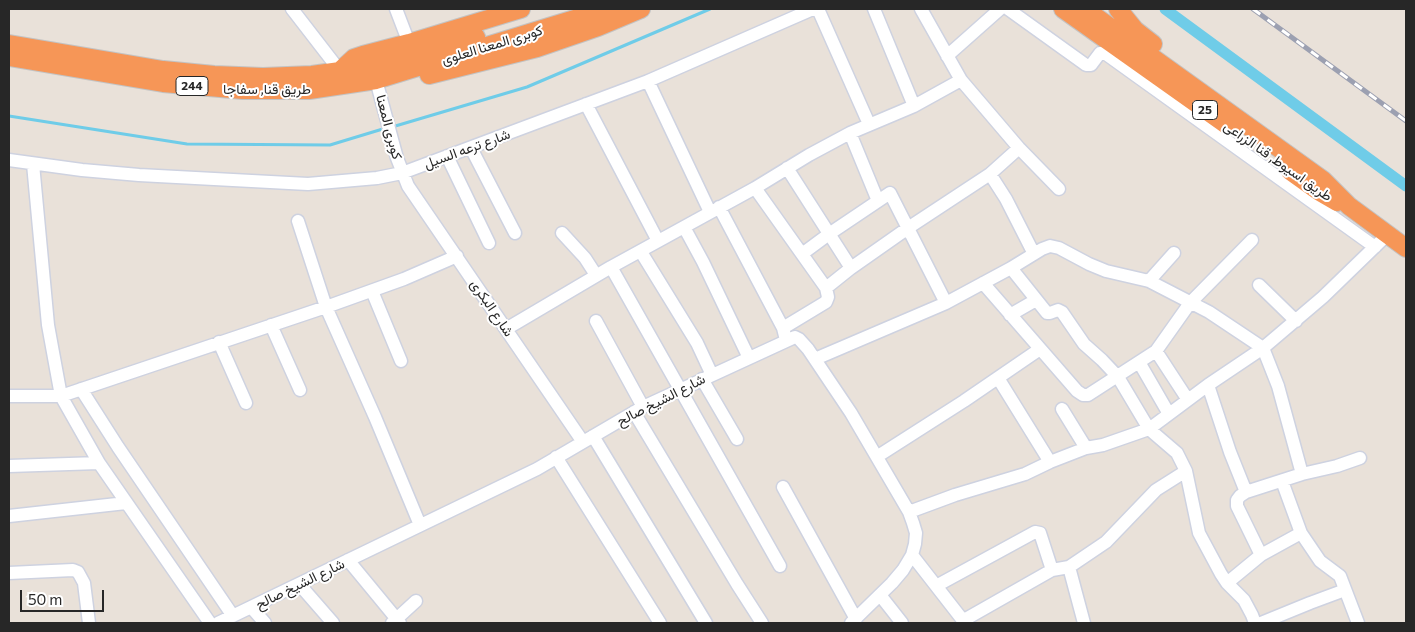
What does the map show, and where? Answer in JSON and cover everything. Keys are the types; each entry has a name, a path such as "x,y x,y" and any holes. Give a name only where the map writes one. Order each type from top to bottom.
{"highway":[{"name":"كوبرى المعنا العلوى","path":"340,71 396,61 569,9"},
{"name":"كوبرى المعنا العلوى","path":"376,80 530,20 607,9"},
{"path":"376,80 420,77 441,73 537,48 598,28 641,9"},
{"name":"طريق اسيوط, قنا الزراعى","path":"1062,9 1318,191 1349,206"},
{"name":"طريق اسيوط, قنا الزراعى","path":"1085,9 1323,180 1349,206 1406,248"},
{"path":"1118,9 1135,30 1149,41 1327,170 1337,180 1349,206"},
{"path":"340,71 354,58 410,43 483,14 530,20"},
{"name":"طريق قنا, سفاجا","path":"9,44 136,66 214,75 288,76 340,71"},
{"name":"طريق قنا, سفاجا","path":"9,57 136,80 216,89 309,90 376,80"}],"street":[{"path":"292,9 340,71"},
{"path":"396,9 410,43"},
{"name":"شارع ترعه السيل","path":"9,160 139,176 308,184 377,178 402,173 648,81 813,9"},
{"path":"818,9 869,124"},
{"path":"874,9 914,106"},
{"path":"921,9 961,80 1019,148 1058,189"},
{"path":"947,56 1000,9"},
{"path":"1008,9 1086,65 1091,65 1100,53 1106,54 1375,247"},
{"name":"كوبرى المعنا","path":"376,80 402,173"},
{"path":"506,329 596,275 641,252 850,133 891,117 961,80"},
{"path":"648,81 715,210 785,334 798,338 815,358 852,412 913,522 916,533 915,544 912,555 903,570 853,621 783,487"},
{"path":"586,104 658,241"},
{"path":"850,133 878,201"},
{"path":"470,148 515,233"},
{"path":"755,188 826,288 908,228 990,174 1019,148"},
{"path":"447,156 489,243"},
{"path":"33,164 48,325 61,396 98,463 210,623"},
{"path":"787,168 851,268"},
{"name":"شارع البكرى","path":"402,173 408,186 506,329 588,439 706,623"},
{"path":"990,174 1034,254"},
{"path":"802,254 890,193 946,303"},
{"path":"298,221 326,307 420,525"},
{"path":"684,226 748,358"},
{"path":"562,233 585,258 596,275"},
{"path":"909,512 955,494 1024,474 1086,448 1103,445 1149,429 1208,385 1263,348 1296,320 1388,234"},
{"path":"983,283 1077,391 1083,396 1088,396 1156,351 1190,302 1252,240"},
{"path":"815,358 946,303 1050,246 1059,248 1106,271 1149,281 1209,312 1263,348 1278,386 1302,474"},
{"path":"641,252 697,342 707,377 736,439"},
{"path":"1149,281 1174,253"},
{"path":"9,396 61,396 326,307 457,256"},
{"path":"611,267 780,566"},
{"path":"1012,268 1047,313 1050,314 1058,310 1062,312 1084,344 1118,377 1149,429 1177,452 1186,471 1199,533 1227,583 1244,600 1254,623"},
{"path":"1259,285 1296,320"},
{"name":"شارع الشيخ صالح","path":"218,623 537,469 638,409 748,358 785,334 826,302 828,297 826,288"},
{"path":"372,290 401,361"},
{"path":"1010,315 1036,300"},
{"path":"596,321 638,409 762,623"},
{"path":"271,325 300,390"},
{"path":"219,342 246,403"},
{"path":"878,456 1040,349"},
{"path":"1156,351 1188,400"},
{"path":"1139,362 1169,414"},
{"path":"998,378 1050,462"},
{"path":"1208,385 1230,452 1246,492"},
{"path":"81,388 118,447 233,616"},
{"path":"1062,409 1086,448"},
{"path":"556,457 660,623"},
{"path":"1261,554 1237,506 1237,500 1240,496 1246,492 1302,474 1337,466 1360,458"},
{"path":"9,466 98,463"},
{"path":"912,555 965,622 1052,570 1069,567 1106,542 1156,490 1186,471"},
{"path":"1282,481 1302,533 1320,561 1340,576 1358,623"},
{"path":"9,516 126,502"},
{"path":"936,586 1035,532 1040,533 1052,570"},
{"path":"1227,583 1261,554 1302,533"},
{"path":"348,560 396,622 416,601"},
{"path":"1069,567 1084,623"},
{"path":"9,573 73,570 78,572 84,583 89,623"},
{"path":"300,584 332,623"},
{"path":"1261,623 1310,602 1345,590"},
{"path":"880,595 902,623"},
{"path":"251,607 265,623"}],"waterway":[{"path":"392,127 527,87 710,9"},
{"path":"1165,9 1406,186"},
{"path":"9,116 187,144 330,145 386,128"}],"railway":[{"path":"1253,9 1406,121"}]}
